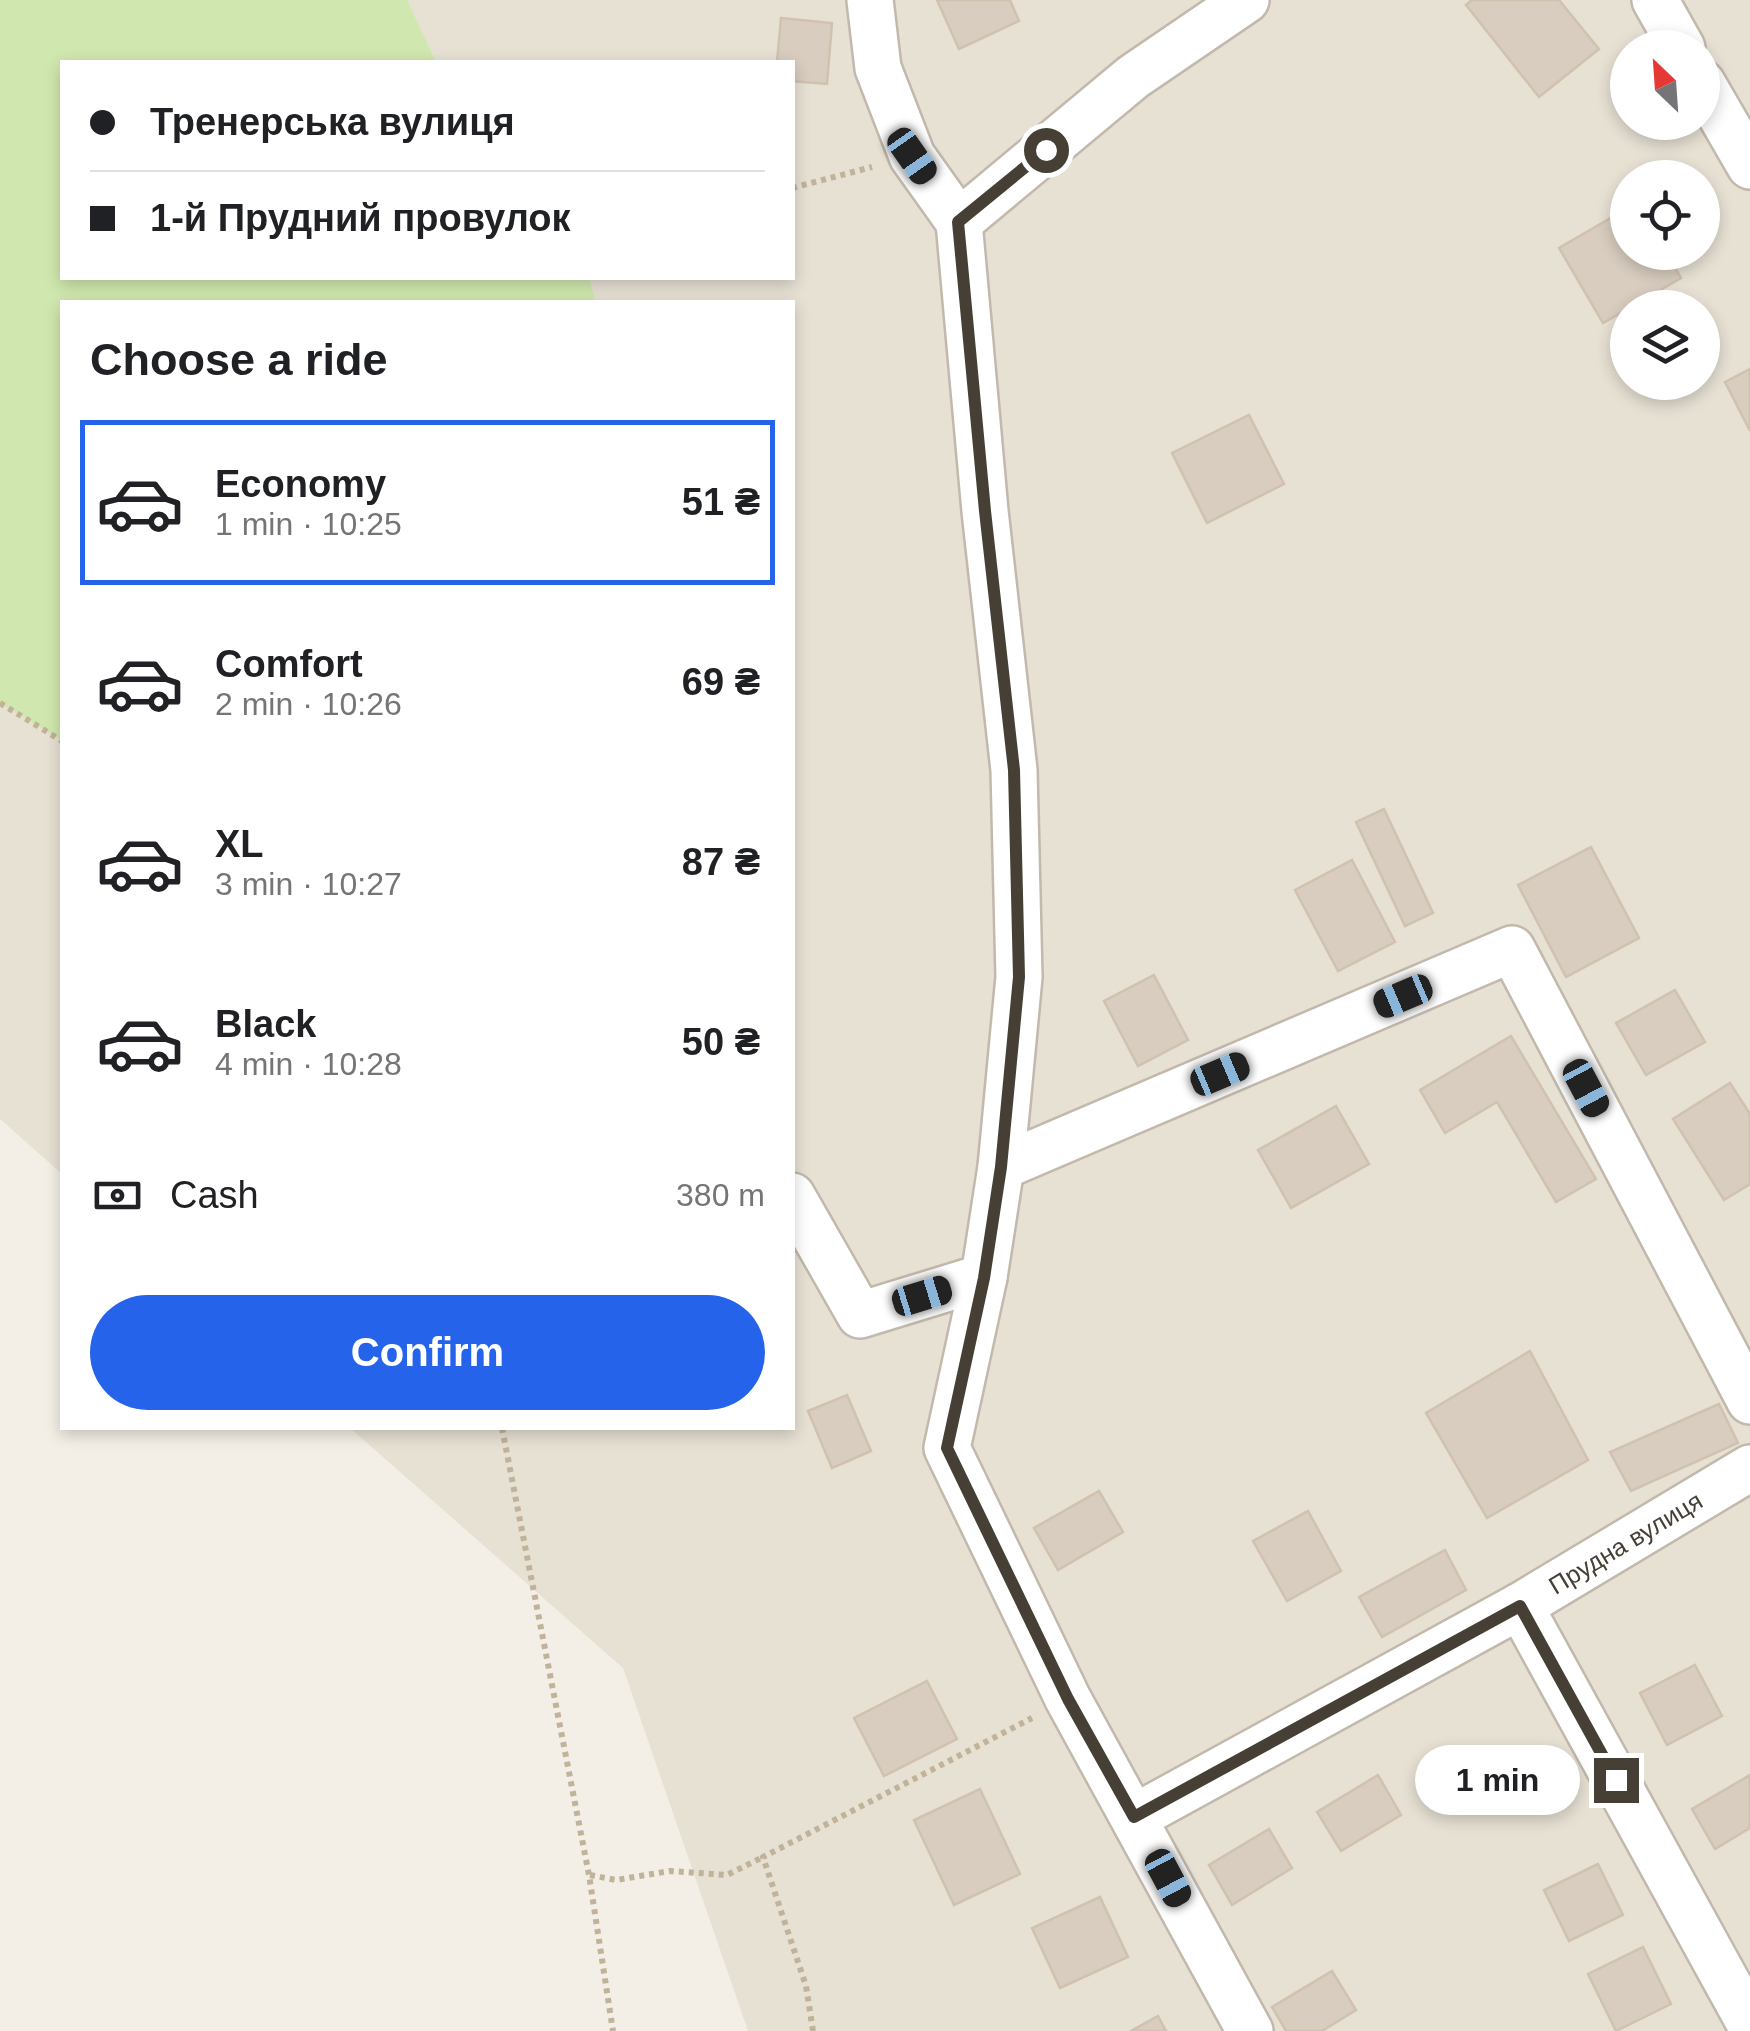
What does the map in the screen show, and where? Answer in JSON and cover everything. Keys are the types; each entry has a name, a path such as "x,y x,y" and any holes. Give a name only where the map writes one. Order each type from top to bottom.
{"street":[{"path":"870,0 878,68 912,156 958,222 1014,770 1019,977 1001,1167 984,1278 947,1448 1068,1699 1250,2031"},
{"path":"958,222 1132,77 1246,0"},
{"path":"1655,0 1672,30"},
{"path":"1720,115 1750,166"},
{"path":"1001,1167 1512,949 1750,1401"},
{"path":"795,1201 860,1316 984,1278"},
{"name":"Прудна вулиця","path":"1134,1817 1520,1606 1750,1468"},
{"path":"1520,1606 1750,2024"}],"path":[{"path":"795,187 912,156"},
{"path":"0,703 60,740"},
{"path":"502,1430 589,1875 613,2031"},
{"path":"589,1875 616,1880 670,1872 727,1875 1068,1699"},
{"path":"764,1857 806,1986 813,2031"}],"shaded area":[{"path":"0,0 1750,0 1750,2031 748,2031 623,1668 352,1430 795,1430 795,300 60,300 60,1172 0,1119"}],"green space":[{"path":"0,0 407,0 435,60 60,60 60,280 590,280 595,300 60,300 60,740 0,703"}],"building":[{"path":"937,0 1010,0 1019,21 959,49"},
{"path":"1472,0 1559,0 1599,49 1539,97 1466,5"},
{"path":"781,18 832,23 827,84 795,81 795,60 777,60"},
{"path":"1610,218 1610,270 1676,270 1681,278 1660,290 1610,290 1610,319 1603,323 1559,248"},
{"path":"1750,369 1750,431 1725,382"},
{"path":"1249,415 1284,484 1207,523 1172,453"},
{"path":"1384,809 1433,913 1405,926 1356,822"},
{"path":"1591,847 1639,938 1566,977 1518,885"},
{"path":"1352,860 1395,942 1338,971 1295,890"},
{"path":"1154,975 1188,1040 1138,1066 1104,1001"},
{"path":"1675,990 1705,1042 1646,1075 1616,1023"},
{"path":"1511,1036 1596,1179 1556,1202 1497,1102 1445,1133 1420,1090"},
{"path":"1730,1083 1750,1114 1750,1184 1724,1200 1673,1119"},
{"path":"1336,1106 1369,1164 1291,1208 1258,1150"},
{"path":"1530,1351 1588,1460 1487,1518 1426,1413"},
{"path":"847,1395 871,1451 832,1468 808,1411"},
{"path":"1719,1404 1738,1443 1631,1491 1610,1452"},
{"path":"1099,1491 1123,1532 1058,1570 1034,1528"},
{"path":"1308,1511 1341,1571 1287,1601 1253,1541"},
{"path":"1445,1550 1466,1590 1382,1637 1359,1597"},
{"path":"1695,1665 1722,1716 1667,1745 1640,1693"},
{"path":"927,1681 957,1739 884,1776 854,1718"},
{"path":"1378,1775 1401,1815 1341,1851 1317,1812"},
{"path":"1750,1775 1750,1828 1715,1849 1692,1809"},
{"path":"980,1789 1020,1874 954,1905 914,1820"},
{"path":"1269,1829 1292,1868 1232,1905 1209,1865"},
{"path":"1598,1864 1623,1915 1569,1941 1544,1890"},
{"path":"1100,1897 1128,1957 1060,1988 1032,1928"},
{"path":"1643,1947 1671,2004 1616,2031 1588,1974"},
{"path":"1332,1971 1356,2010 1322,2031 1286,2031 1272,2007"},
{"path":"1158,2016 1166,2031 1131,2031"}],"route":[{"path":"1046,150 958,222 1014,770 1019,977 1001,1167 984,1278 947,1448 1068,1699 1134,1817 1520,1606 1616,1780"}]}
